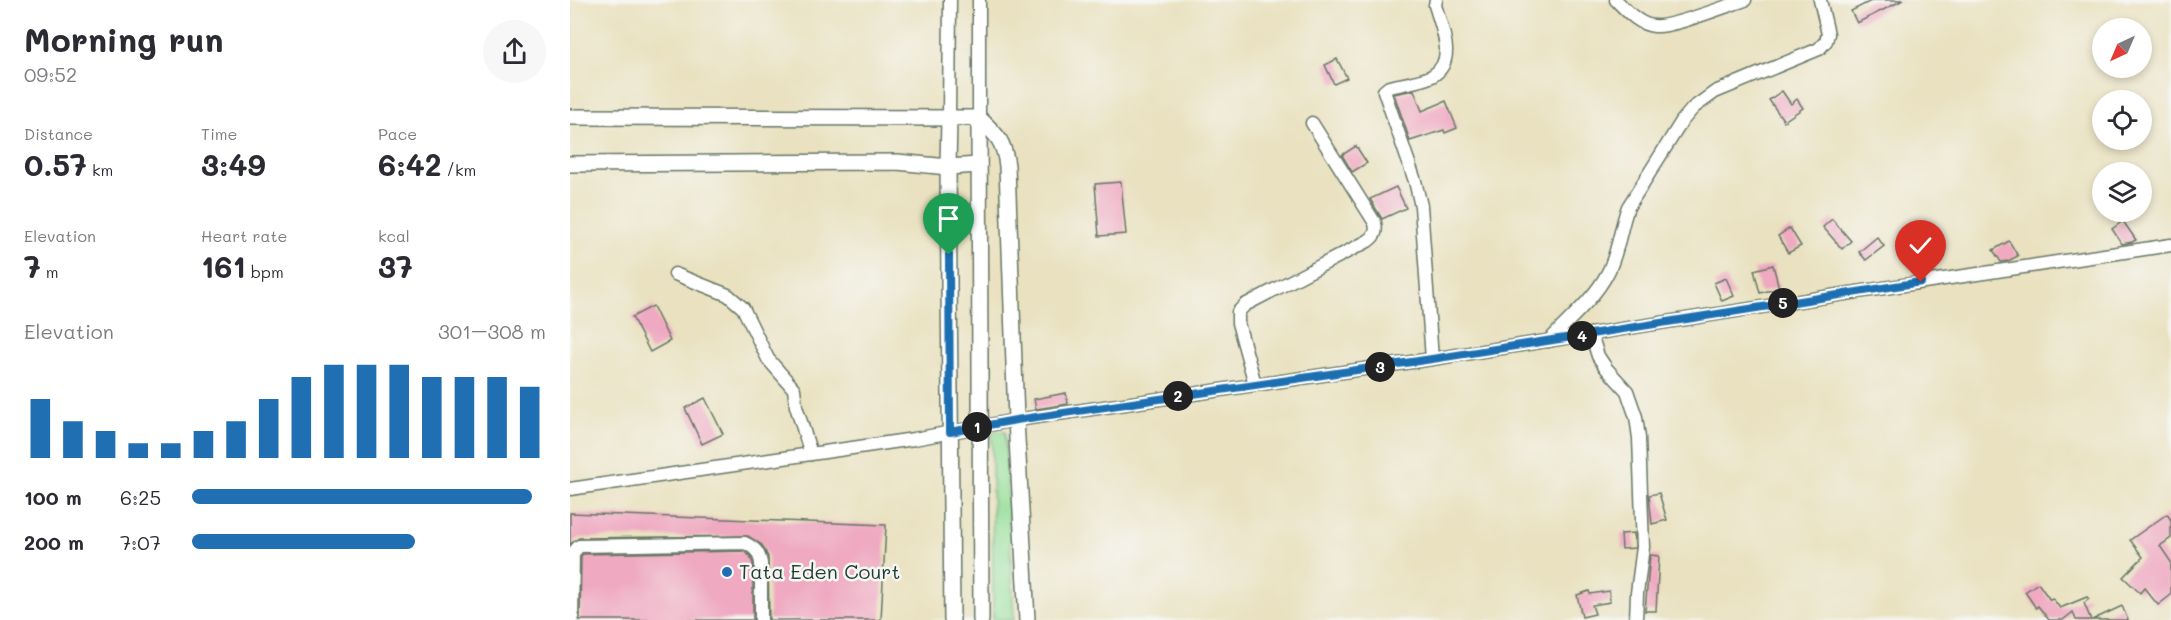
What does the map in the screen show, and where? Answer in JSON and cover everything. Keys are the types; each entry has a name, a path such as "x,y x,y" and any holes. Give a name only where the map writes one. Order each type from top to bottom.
{"street":[{"path":"950,0 948,167 952,620"},
{"path":"979,0 981,620"},
{"path":"1432,359 1421,206 1415,181 1384,91 1389,87 1431,76 1445,61 1447,50 1435,5 1436,0"},
{"path":"1616,0 1639,21 1654,26 1745,0"},
{"path":"1550,341 1609,272 1628,207 1682,120 1703,99 1715,92 1819,49 1826,41 1828,34 1822,0"},
{"path":"570,117 979,118 997,135 1005,148 1027,620"},
{"path":"1255,384 1238,323 1238,312 1245,305 1368,241 1374,237 1377,230 1376,223 1312,123"},
{"path":"570,164 897,162 948,167 979,165"},
{"path":"570,489 2171,245"},
{"path":"675,274 728,295 743,308 768,359 794,389 796,406 811,454"},
{"path":"1591,334 1598,356 1627,391 1636,417 1639,438 1643,547 1636,620"},
{"path":"572,620 573,552 579,546 745,543 754,548 761,563 761,620"}],"green space":[{"path":"992,431 1005,432 1014,620 993,620"}],"building":[{"path":"1873,0 1903,0 1857,23 1851,11"},
{"path":"1337,59 1347,78 1334,84 1325,65"},
{"path":"1414,90 1422,111 1446,101 1457,128 1410,141 1394,94"},
{"path":"1782,91 1791,104 1797,99 1803,108 1784,121 1769,100"},
{"path":"1356,146 1367,163 1352,172 1342,155"},
{"path":"1121,182 1126,234 1099,236 1095,184"},
{"path":"1396,187 1406,208 1382,219 1370,199"},
{"path":"1832,219 1851,241 1842,249 1823,227"},
{"path":"2124,222 2136,240 2122,244 2112,229"},
{"path":"1790,228 1801,246 1788,253 1778,236"},
{"path":"1877,237 1884,246 1866,260 1859,252"},
{"path":"2009,241 2018,256 2001,262 1993,250"},
{"path":"1773,265 1779,288 1760,293 1754,270"},
{"path":"1726,278 1734,296 1722,301 1714,283"},
{"path":"653,306 670,341 650,352 632,317"},
{"path":"1066,393 1068,404 1036,409 1034,399"},
{"path":"705,398 723,434 702,444 685,408"},
{"path":"1659,493 1667,520 1652,524 1649,495"},
{"path":"570,513 886,525 881,620 769,620 768,557 762,545 748,536 579,538 570,544"},
{"path":"2167,514 2171,520 2171,538 2160,546 2171,562 2171,595 2158,605 2144,588 2140,593 2123,577 2143,557 2130,540"},
{"path":"1634,533 1635,548 1622,549 1621,534"},
{"path":"743,551 750,556 753,564 753,620 580,620 581,556 583,554"},
{"path":"1650,555 1659,556 1656,611 1645,611"},
{"path":"2038,583 2050,600 2053,599 2060,608 2087,597 2089,599 2084,603 2091,620 2076,620 2073,612 2063,620 2049,620 2038,606 2036,608 2025,592"},
{"path":"1589,591 1590,594 1609,591 1610,602 1592,605 1595,614 1582,617 1577,595"},
{"path":"2122,606 2128,620 2092,620"}],"place":[{"name":"Tata Eden Court","path":"727,572"}],"route":[{"path":"949,255 950,432 1921,282"}]}
